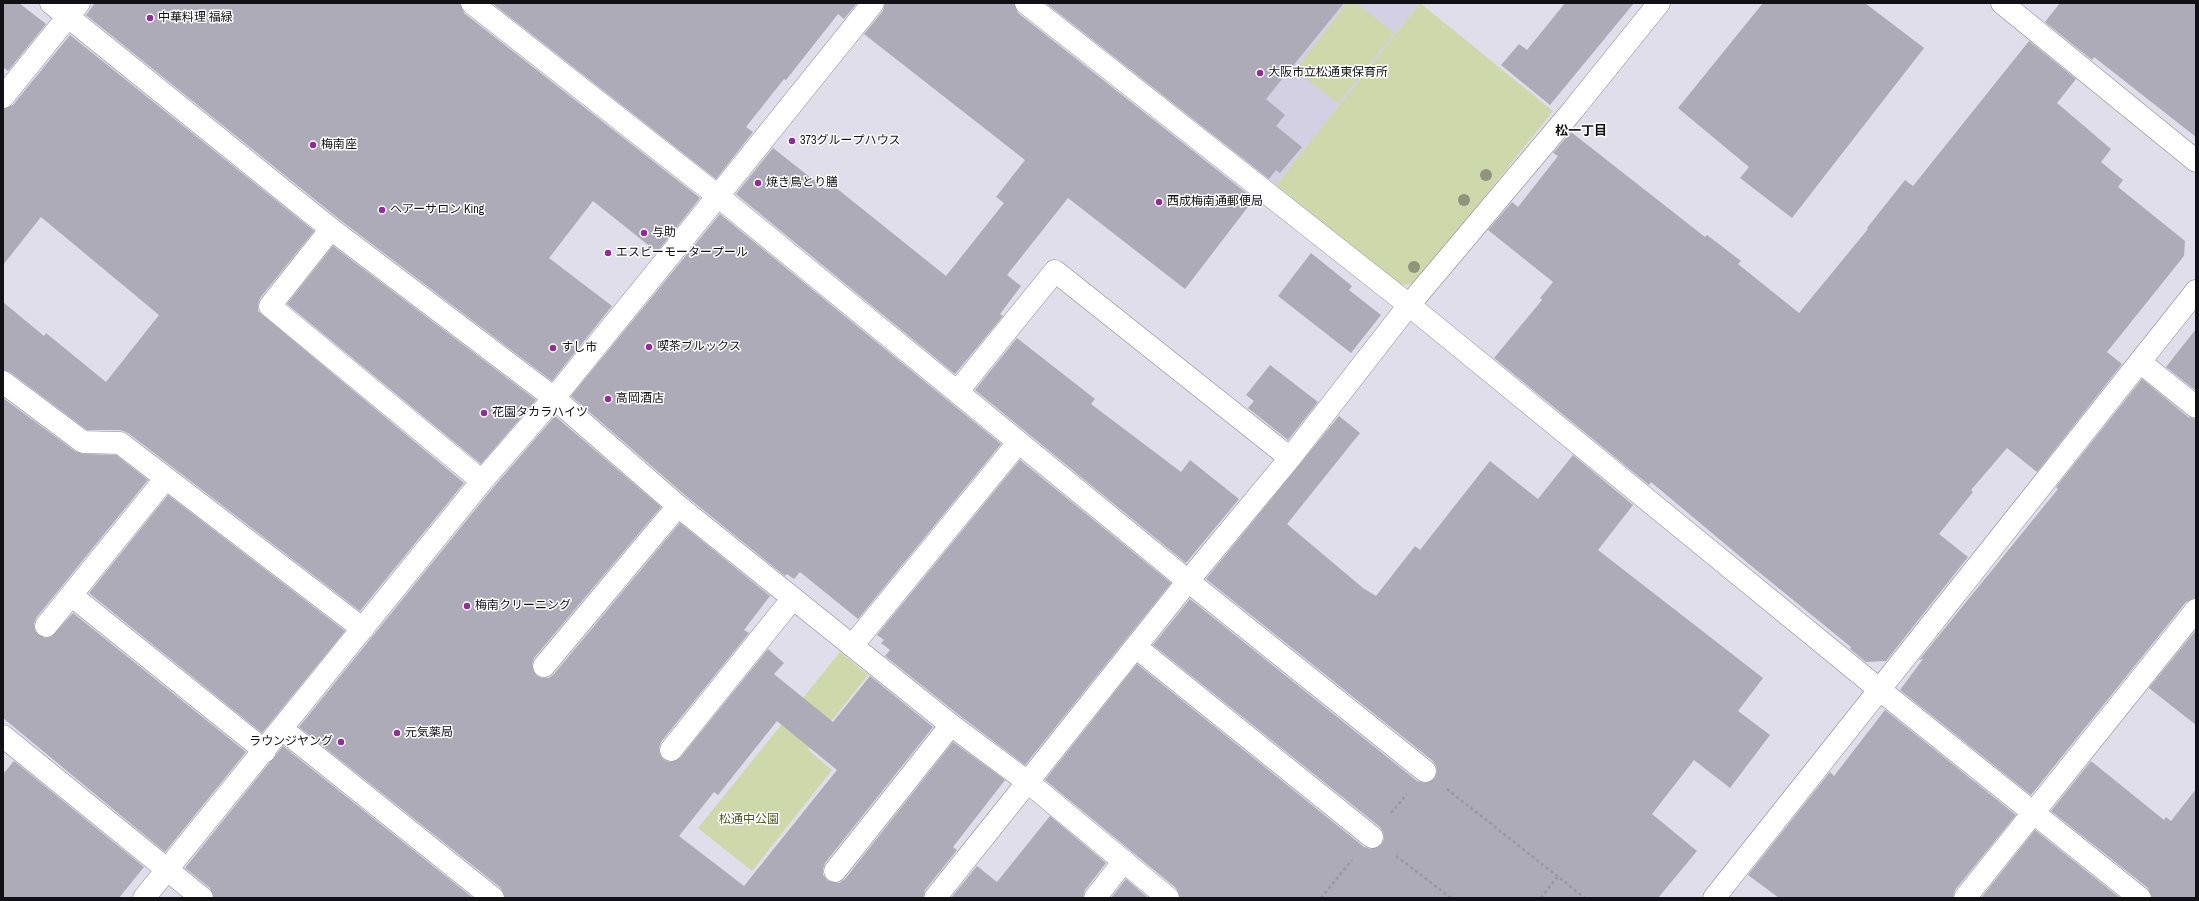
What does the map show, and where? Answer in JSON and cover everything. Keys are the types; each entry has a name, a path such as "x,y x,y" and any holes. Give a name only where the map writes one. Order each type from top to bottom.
{"street":[{"path":"50,3 73,10 332,229 554,398 678,506 951,725 1029,783 1168,898"},
{"path":"472,3 718,196 1188,581 1425,771"},
{"path":"144,898 265,751 482,482 554,398 873,3"},
{"path":"1026,3 1409,305 1880,690 2140,898"},
{"path":"2002,3 2196,161"},
{"path":"935,898 1137,648 1188,581 1290,458 1409,305 1573,110 1654,5"},
{"path":"3,97 73,10"},
{"path":"332,229 270,306 482,482"},
{"path":"957,392 1055,272 1290,458"},
{"path":"1714,898 2196,291"},
{"path":"2140,362 2196,407"},
{"path":"3,382 84,442 120,443 363,629"},
{"path":"852,646 1018,442"},
{"path":"46,626 166,478"},
{"path":"544,666 678,506"},
{"path":"71,595 265,751"},
{"path":"671,750 793,598"},
{"path":"1965,898 2196,610"},
{"path":"1137,648 1372,837"},
{"path":"834,871 951,725"},
{"path":"282,729 493,898"},
{"path":"3,736 202,898"},
{"path":"1094,898 1124,862"}],"path":[{"path":"1322,898 1425,771 1585,898"},
{"path":"1372,837 1451,898"},
{"path":"1540,898 1558,876"}],"shaded area":[{"path":"1267,3 1420,3 1276,185 1183,108"}],"green space":[{"path":"1347,3 1356,3 1394,33 1338,103 1295,70"},
{"path":"1420,3 1553,111 1415,284 1400,285 1276,185"},
{"name":"松通中公園","path":"840,652 868,675 808,750 832,770 752,871 698,828"}],"building":[{"path":"3,3 19,3 46,24 8,71 3,67"},
{"path":"95,3 460,3 464,13 700,198 657,252 593,201 549,258 612,306 552,381 339,219 86,15"},
{"path":"492,3 857,3 844,19 838,14 786,80 784,79 746,127 753,132 716,179"},
{"path":"885,3 1014,3 1018,13 1254,199 1185,289 1068,198 1007,275 1021,286 1000,314 1003,316 955,374 736,194 773,148 825,189 830,183 946,276 1004,203 996,197 1025,160 864,34 883,11"},
{"path":"1046,3 1344,3 1266,99 1285,115 1276,126 1302,147 1280,173 1276,170 1269,179"},
{"path":"1565,3 1634,3 1550,105 1501,65 1519,44 1527,50"},
{"path":"1763,3 1865,3 1924,48 1792,218 1740,178 1749,167 1678,108"},
{"path":"2060,3 2196,3 2196,137 2094,57 2092,60 2045,22"},
{"path":"70,35 314,231 260,298 258,311 464,483 360,611 128,433 120,430 87,430 10,372 3,370 3,302 44,336 46,333 106,382 159,315 41,217 3,265 3,109 13,105"},
{"path":"2029,41 2076,79 2057,103 2111,149 2101,162 2123,180 2118,187 2185,241 2184,256 2107,352 2122,364 2037,472 2007,448 1971,490 1973,492 1939,534 1968,557 1886,661 1866,662 1850,649 1851,647 1651,482 1649,485 1494,358 1542,300 1540,298 1553,282 1488,230 1512,202 1518,207 1558,156 1553,153 1571,132 1705,237 1707,235 1741,261 1738,264 1799,313 1868,229 1867,228 1905,180 1913,186"},
{"path":"720,214 1001,444 858,619 800,572 794,579 787,574 785,576 686,496 571,396"},
{"path":"333,246 536,400 481,464 287,304"},
{"path":"1311,253 1352,286 1349,290 1381,315 1351,353 1278,296"},
{"path":"2196,329 2196,391 2166,367"},
{"path":"1017,338 1095,399 1091,404 1181,472 1190,460 1239,499 1186,563 975,390"},
{"path":"1270,365 1318,402 1288,440 1248,408 1254,401 1246,395"},
{"path":"2142,379 2188,417 2196,419 2196,598 2186,602 2031,795 1900,690 1923,659 1919,660 2058,489 2056,487"},
{"path":"3,398 76,452 83,454 116,455 148,480 36,618 34,624 35,631 44,638 51,637 73,613 246,752 165,852 3,718"},
{"path":"555,416 661,507 534,658 532,664 536,675 542,678 549,678 554,674 680,523 770,596 744,630 749,633 661,742 659,748 660,755 664,760 669,762 680,758 768,649 784,663 774,674 833,722 870,676 933,727 825,863 823,875 828,881 839,883 845,879 953,742 1005,780 953,847 957,850 925,890 923,898 505,898 501,888 299,727 492,489","holes":["777,721 837,770 744,886 679,836 714,792 718,795"]},
{"path":"1339,416 1360,433 1287,524 1363,588 1376,596 1415,546 1420,550 1490,461 1538,499 1573,455 1633,505 1598,550 1763,678 1738,711 1770,735 1730,788 1694,760 1652,814 1697,851 1658,898 1180,898 1176,888 1045,780 1137,664 1364,847 1370,849 1381,845 1384,839 1383,832 1380,827 1153,645 1190,599 1417,781 1424,783 1434,779 1437,772 1433,761 1206,579"},
{"path":"1020,460 1171,583 1025,765 885,656 890,650 881,643 884,640 877,635"},
{"path":"168,495 345,631 262,733 89,593"},
{"path":"2196,630 2196,725 2149,688"},
{"path":"1885,710 2016,815 1955,890 1953,898 1779,898 1748,875 1830,772 1834,776"},
{"path":"283,746 473,898 214,898 210,888 185,868"},
{"path":"14,761 144,867 119,898 3,898 3,774"},
{"path":"2091,761 2164,820 2166,817 2171,821 2196,789 2196,898 2152,898 2148,888 2051,811"},
{"path":"1050,816 1106,863 1085,890 1083,898 951,898 977,866 997,882"},
{"path":"2035,830 2120,898 1981,898"},
{"path":"1126,879 1148,898 1111,898"}],"place":[{"name":"中華料理 福緑","path":"150,18"},
{"name":"大阪市立松通東保育所","path":"1260,73"},
{"name":"373グループハウス","path":"792,141"},
{"name":"梅南座","path":"313,145"},
{"name":"焼き鳥とり膳","path":"758,183"},
{"name":"西成梅南通郵便局","path":"1159,202"},
{"name":"ヘアーサロン King","path":"382,210"},
{"name":"与助","path":"644,233"},
{"name":"エスビーモータープール","path":"608,253"},
{"name":"喫茶ブルックス","path":"649,347"},
{"name":"すし市","path":"553,348"},
{"name":"高岡酒店","path":"608,399"},
{"name":"花園タカラハイツ","path":"484,413"},
{"name":"梅南クリーニング","path":"467,606"},
{"name":"元気薬局","path":"397,733"},
{"name":"ラウンジヤング","path":"341,742"}],"district":[{"name":"松一丁目","path":"1581,132"}]}
